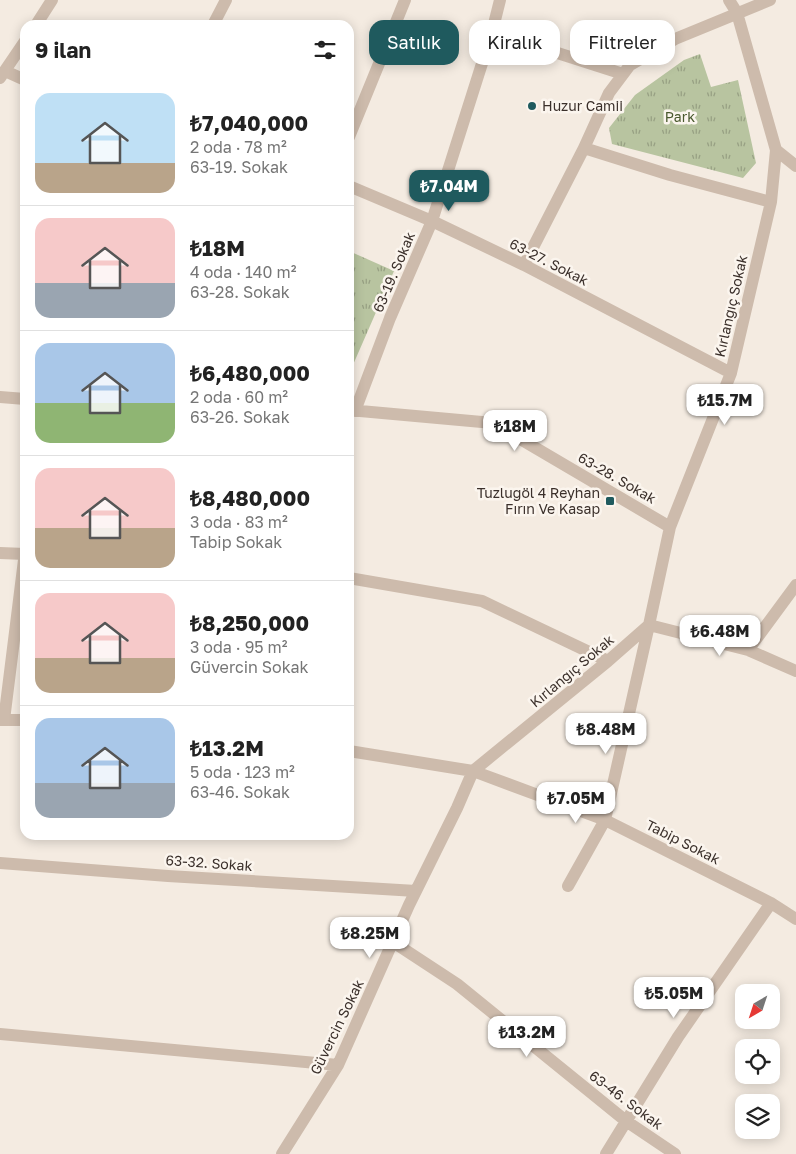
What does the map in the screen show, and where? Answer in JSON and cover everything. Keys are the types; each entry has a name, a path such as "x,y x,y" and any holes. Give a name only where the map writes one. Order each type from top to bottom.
{"street":[{"path":"39,20 52,0"},
{"path":"216,20 226,0"},
{"path":"354,125 406,0"},
{"name":"63-19. Sokak","path":"495,20 500,0"},
{"name":"Kırlangıç Sokak","path":"473,771 608,661 649,625 670,527 731,373 771,202 776,150 736,13 729,0"},
{"path":"524,265 584,148 609,93 630,65 675,39 770,0"},
{"path":"20,48 2,75 20,79"},
{"path":"560,54 623,74"},
{"name":"63-19. Sokak","path":"354,405 432,221 482,65"},
{"path":"584,148 670,175 771,202"},
{"path":"776,150 796,153"},
{"path":"776,150 796,166"},
{"name":"63-27. Sokak","path":"354,188 432,221 524,265 731,373"},
{"path":"0,397 20,399"},
{"name":"63-28. Sokak","path":"354,410 493,423 670,527"},
{"path":"0,553 20,553"},
{"path":"354,579 482,601 608,661"},
{"path":"748,650 796,585"},
{"path":"20,589 2,720 20,720"},
{"path":"568,886 605,820 649,625 748,650 796,671"},
{"name":"Tabip Sokak","path":"354,752 473,771 605,820 772,903 796,919"},
{"name":"Güvercin Sokak","path":"282,1154 338,1065 416,891 473,771"},
{"name":"63-32. Sokak","path":"0,863 168,876 416,891"},
{"path":"606,1154 678,1037 772,903"},
{"name":"63-46. Sokak","path":"393,942 457,984 626,1121 674,1154"},
{"path":"0,1034 338,1065"}],"green space":[{"name":"Park","path":"700,54 711,87 738,80 756,163 743,178 612,144 609,128 635,95 684,60"},
{"path":"354,253 394,271 354,363"}],"place":[{"name":"Huzur Camii","path":"532,106"},
{"name":"Tuzlugöl 4 Reyhan Fırın Ve Kasap","path":"610,501"}]}
